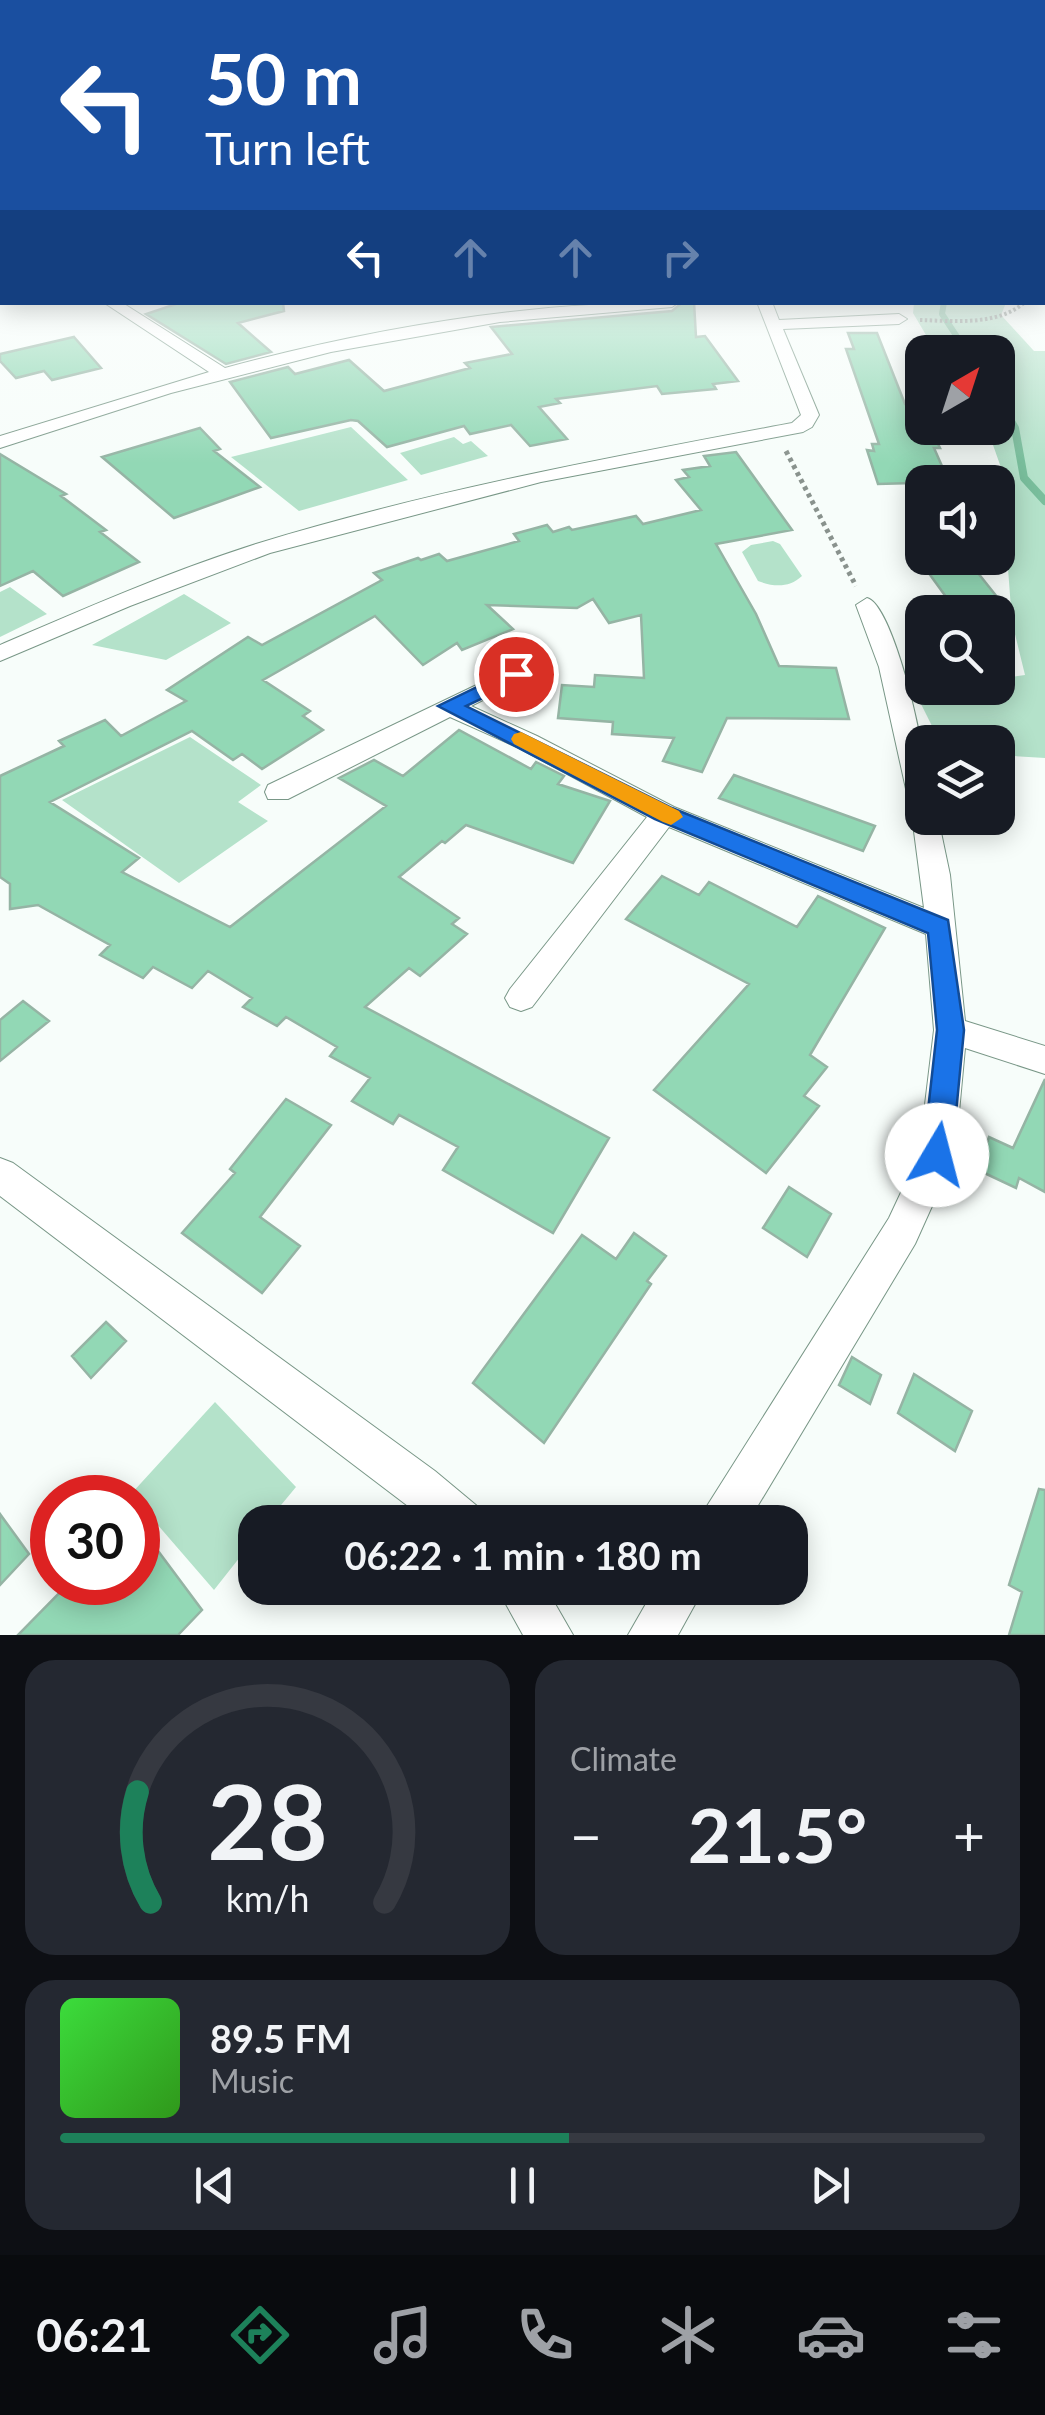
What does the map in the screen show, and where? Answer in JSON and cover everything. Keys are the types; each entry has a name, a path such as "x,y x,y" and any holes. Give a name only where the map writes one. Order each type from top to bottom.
{"street":[{"path":"123,310 220,372"},
{"path":"0,442 220,372 367,337 471,319 578,310"},
{"path":"0,654 122,601 263,550 539,476 806,424 810,415 767,310"},
{"path":"772,326 899,318"},
{"path":"866,605 891,667 905,732"},
{"path":"278,792 516,674"},
{"path":"448,706 528,742 664,814 940,927"},
{"path":"520,998 664,814"},
{"path":"733,1505 910,1216 937,1155 950,1030 936,875 928,835"},
{"path":"950,1030 1045,1060"},
{"path":"0,1176 442,1505"},
{"path":"531,1605 550,1635"},
{"path":"651,1635 670,1605"}],"path":[{"path":"936,322 975,321 1015,310"},
{"path":"775,431 866,605"}],"green space":[{"path":"913,310 1003,310 1001,315 1034,351 1045,351 1045,758 1015,756 1015,725 932,725 922,705 1015,705 1015,676 1025,675 1015,634 1015,595 1010,595 1008,575 1015,575 1015,465 1000,465 993,445 1015,445 1015,335 926,335"},
{"path":"351,427 408,480 299,511 231,457"},
{"path":"454,437 463,444 471,441 488,456 421,475 400,453"},
{"path":"773,541 780,544 802,576 792,583 758,581 742,552 751,545"},
{"path":"10,587 47,614 0,637 0,592"},
{"path":"184,594 231,623 166,660 92,645"},
{"path":"190,737 261,785 238,802 268,821 179,883 62,800"},
{"path":"215,1402 296,1487 281,1505 238,1505 238,1560 214,1590 160,1528 160,1475 148,1475"}],"building":[{"path":"157,310 284,311 238,323 271,352 226,364 146,314"},
{"path":"694,310 696,337 705,336 738,381 713,384 716,389 662,394 657,386 556,399 560,403 539,407 567,439 530,446 511,425 470,434 464,426 387,447 358,421 351,420 271,438 230,382 288,367 295,374 349,360 384,391 470,368 465,363 512,354 491,327"},
{"path":"848,333 877,333 905,404 905,445 938,445 940,448 934,448 942,465 905,465 905,483 878,484 867,450 874,451 872,444 879,444 846,349 854,349"},
{"path":"74,337 101,368 52,380 44,371 16,378 0,361 0,354"},
{"path":"200,428 220,449 214,451 260,487 174,518 102,457"},
{"path":"736,452 792,530 716,544 756,614 779,666 836,668 849,719 727,718 702,772 663,761 674,738 612,734 613,722 558,718 562,685 594,687 595,675 644,678 641,615 609,623 593,599 577,608 487,605 513,629 462,650 457,643 423,665 375,616 263,680 310,711 303,716 323,730 262,769 242,754 233,760 192,731 50,802 139,858 122,872 230,927 386,806 339,778 374,760 403,776 459,730 531,769 536,762 564,776 558,784 610,801 573,863 466,825 399,877 459,918 452,924 467,934 420,976 409,968 365,1007 609,1138 553,1233 443,1170 458,1147 399,1115 393,1124 352,1101 370,1078 330,1056 337,1047 286,1017 277,1026 243,1007 252,998 208,971 192,988 153,967 143,978 100,955 110,945 38,905 10,909 10,884 0,877 0,776 64,746 59,741 105,720 121,736 186,701 167,690 248,637 262,645 382,580 374,573 439,554 447,561 519,541 514,534 547,525 553,532 636,516 643,524 701,510 676,480 689,477 683,470 710,466 704,456"},
{"path":"0,454 66,494 61,496 106,530 100,532 139,562 63,596 33,571 0,586"},
{"path":"930,575 980,575 995,595 945,595"},
{"path":"734,775 875,826 863,851 719,798"},
{"path":"662,876 699,895 709,882 797,927 818,896 885,928 810,1055 827,1067 804,1096 819,1106 766,1173 654,1090 749,984 626,919"},
{"path":"23,1001 49,1021 0,1061 0,1020"},
{"path":"1045,1079 1045,1192 1019,1178 1016,1188 978,1170 989,1137 1013,1148"},
{"path":"286,1099 331,1125 260,1217 300,1246 262,1293 182,1233 235,1173 230,1169"},
{"path":"789,1187 831,1214 807,1257 763,1228"},
{"path":"634,1233 666,1256 544,1443 473,1383 582,1235 616,1259"},
{"path":"106,1322 126,1341 91,1378 72,1356"},
{"path":"852,1357 881,1375 870,1404 839,1385"},
{"path":"914,1374 972,1411 955,1451 898,1413"},
{"path":"1039,1489 1045,1490 1045,1635 1009,1635 1022,1592 1009,1585"},
{"path":"0,1514 29,1554 0,1585"},
{"path":"160,1554 202,1610 178,1635 18,1635 47,1605 160,1605"}],"waterway":[{"path":"943,310 956,335"},
{"path":"1015,428 1024,478 1045,501"}],"slow traffic":[{"path":"521,739 671,817"}],"route":[{"path":"516,674 448,706 528,742 664,814 940,927 950,1030 947,1088 937,1155"}]}
